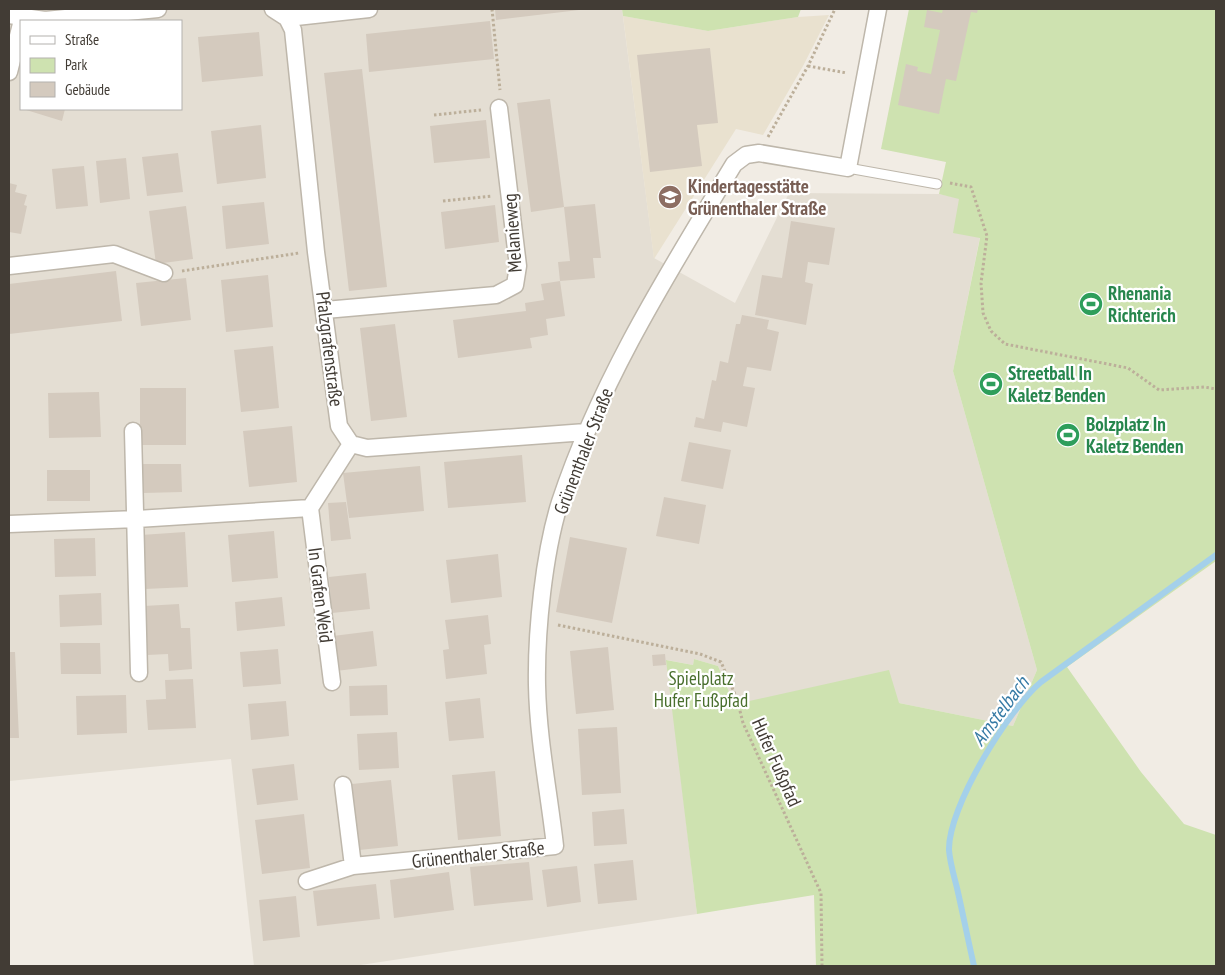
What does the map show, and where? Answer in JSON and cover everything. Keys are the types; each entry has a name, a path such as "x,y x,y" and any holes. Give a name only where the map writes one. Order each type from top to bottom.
{"street":[{"path":"9,72 19,19 45,20 158,9"},
{"path":"272,9 287,18 369,9"},
{"path":"759,153 848,168 878,9"},
{"name":"Pfalzgrafenstraße","path":"287,18 292,30 316,252 339,426 351,444"},
{"name":"Melanieweg","path":"325,310 496,295 515,285 518,266 499,108"},
{"name":"Grünenthaler Straße","path":"307,881 353,866 555,846 538,719 537,684 540,621 555,523 586,432 628,342 734,164 746,154 759,153"},
{"path":"9,266 114,254 164,273"},
{"path":"133,431 137,520 139,673"},
{"path":"9,524 137,520 310,508 351,444 367,448 586,432"},
{"name":"In Grafen Weid","path":"310,508 332,682"},
{"path":"343,785 353,866"}],"lane":[{"path":"848,168 937,184"}],"path":[{"path":"492,9 500,79"},
{"path":"759,153 808,66 835,9"},
{"path":"808,66 865,76"},
{"path":"434,115 499,108"},
{"path":"937,184 947,183 971,187 987,236 981,284 983,313 991,331 1005,344 1128,368 1159,390 1204,387 1216,389"},
{"path":"443,201 510,194"},
{"path":"164,273 316,252"},
{"name":"Hufer Fußpfad","path":"540,621 700,654 721,662 737,700 743,723 821,893 822,966"}],"shaded area":[{"path":"9,9 622,9 654,258 735,303 789,193 939,194 959,198 980,237 953,371 1037,670 1013,726 899,703 745,701 730,705 731,696 718,666 694,659 693,665 667,660 697,914 354,966 254,966 231,759 9,781"},
{"name":"Kindertagesstätte Grünenthaler Straße","path":"829,15 803,66 763,135 736,129 654,259 623,16 708,31 798,17"}],"green space":[{"path":"622,9 801,9 798,17 708,31 623,16"},
{"name":"Spielplatz Hufer Fußpfad","path":"909,9 1216,9 1216,561 1067,667 1141,772 1184,824 1216,835 1216,966 816,966 814,895 697,914 666,660 693,665 694,659 718,666 731,696 731,705 889,670 899,703 1013,726 1037,670 953,371 980,238 953,233 959,199 939,194 946,162 881,149"}],"building":[{"path":"495,9 579,9 579,10 496,20"},
{"path":"943,9 978,9 977,13 971,12 956,81 946,79 939,114 898,105 906,64 918,67 917,71 931,74 940,30 924,27 927,10 942,13"},
{"path":"490,21 494,59 369,72 366,34"},
{"path":"259,32 263,76 202,82 198,37"},
{"path":"710,48 718,123 697,125 702,166 650,172 637,55"},
{"path":"362,69 387,287 349,291 324,73"},
{"path":"550,99 564,207 531,212 517,103"},
{"path":"26,110 65,110 62,121"},
{"path":"486,120 490,158 434,163 430,126"},
{"path":"261,125 266,178 217,184 211,131"},
{"path":"178,153 183,192 147,196 142,157"},
{"path":"126,158 130,199 100,203 96,161"},
{"path":"84,166 88,206 56,209 52,169"},
{"path":"9,183 17,185 15,192 27,195 24,205 27,206 21,234 9,232"},
{"path":"264,202 269,244 226,249 222,206"},
{"path":"595,204 601,258 593,258 595,278 560,281 558,262 570,261 564,207"},
{"path":"495,205 499,242 445,249 441,212"},
{"path":"186,206 193,259 156,264 149,211"},
{"path":"791,221 835,228 829,265 808,262 805,282 813,284 806,325 755,315 762,275 782,278"},
{"path":"116,271 122,321 9,334 9,284"},
{"path":"268,275 273,327 226,332 221,280"},
{"path":"186,278 191,320 141,326 136,283"},
{"path":"560,281 565,316 546,319 548,335 530,338 532,348 458,358 453,320 526,311 525,303 544,300 541,284"},
{"path":"742,315 769,320 767,329 779,332 771,371 747,367 743,386 755,388 747,427 723,422 721,432 694,427 696,417 704,419 712,380 716,381 720,361 728,363 736,324 740,324"},
{"path":"395,324 407,417 371,421 360,328"},
{"path":"273,346 279,408 241,412 234,350"},
{"path":"140,388 186,388 186,445 140,445"},
{"path":"99,392 101,437 49,438 48,393"},
{"path":"292,426 297,482 249,487 243,431"},
{"path":"689,442 731,450 723,489 681,481"},
{"path":"522,455 526,502 448,508 444,462"},
{"path":"142,464 181,464 182,492 143,493"},
{"path":"420,466 424,511 349,518 343,473"},
{"path":"47,470 90,470 90,501 47,501"},
{"path":"664,497 706,505 699,544 656,536"},
{"path":"346,502 351,539 331,541 328,503"},
{"path":"274,531 278,578 232,582 228,535"},
{"path":"185,532 188,587 145,589 141,535"},
{"path":"570,537 627,548 612,623 556,612"},
{"path":"95,538 96,576 55,577 54,539"},
{"path":"498,554 502,597 451,603 446,560"},
{"path":"366,573 370,609 332,613 329,577"},
{"path":"101,593 102,625 60,627 59,595"},
{"path":"282,597 285,626 237,631 235,602"},
{"path":"179,604 181,628 190,628 192,669 169,671 168,654 147,655 144,606"},
{"path":"488,615 491,644 484,645 487,674 446,679 443,650 449,649 445,620"},
{"path":"373,631 377,666 336,671 333,636"},
{"path":"60,643 100,643 101,674 61,674"},
{"path":"608,647 614,710 576,714 570,651"},
{"path":"278,649 281,684 243,687 240,652"},
{"path":"9,652 15,652 19,738 9,738"},
{"path":"665,654 666,665 653,666 652,655"},
{"path":"193,679 196,728 148,730 146,700 166,699 165,680"},
{"path":"387,685 388,715 350,716 349,686"},
{"path":"126,695 127,733 77,735 76,696"},
{"path":"480,698 484,738 449,741 445,702"},
{"path":"286,701 289,736 251,740 248,704"},
{"path":"617,727 621,793 582,795 578,729"},
{"path":"397,732 399,768 359,770 357,734"},
{"path":"294,764 298,800 257,805 252,769"},
{"path":"495,771 501,836 458,840 452,775"},
{"path":"391,780 398,846 359,850 352,784"},
{"path":"624,809 627,844 594,846 592,812"},
{"path":"304,814 310,868 262,874 255,820"},
{"path":"633,860 637,900 598,904 594,864"},
{"path":"529,862 533,900 474,906 470,867"},
{"path":"577,866 581,902 547,907 542,870"},
{"path":"449,872 454,910 394,918 390,880"},
{"path":"376,884 380,919 317,926 313,891"},
{"path":"296,896 300,937 263,941 259,900"}],"waterway":[{"name":"Amstelbach","path":"974,966 949,850 951,832 958,810 982,760 1013,714 1041,682 1216,555"}],"place":[{"name":"Kindertagesstätte Grünenthaler Straße","path":"670,197"},
{"name":"Rhenania Richterich","path":"1091,304"},
{"name":"Streetball In Kaletz Benden","path":"991,384"},
{"name":"Bolzplatz In Kaletz Benden","path":"1068,435"}]}
